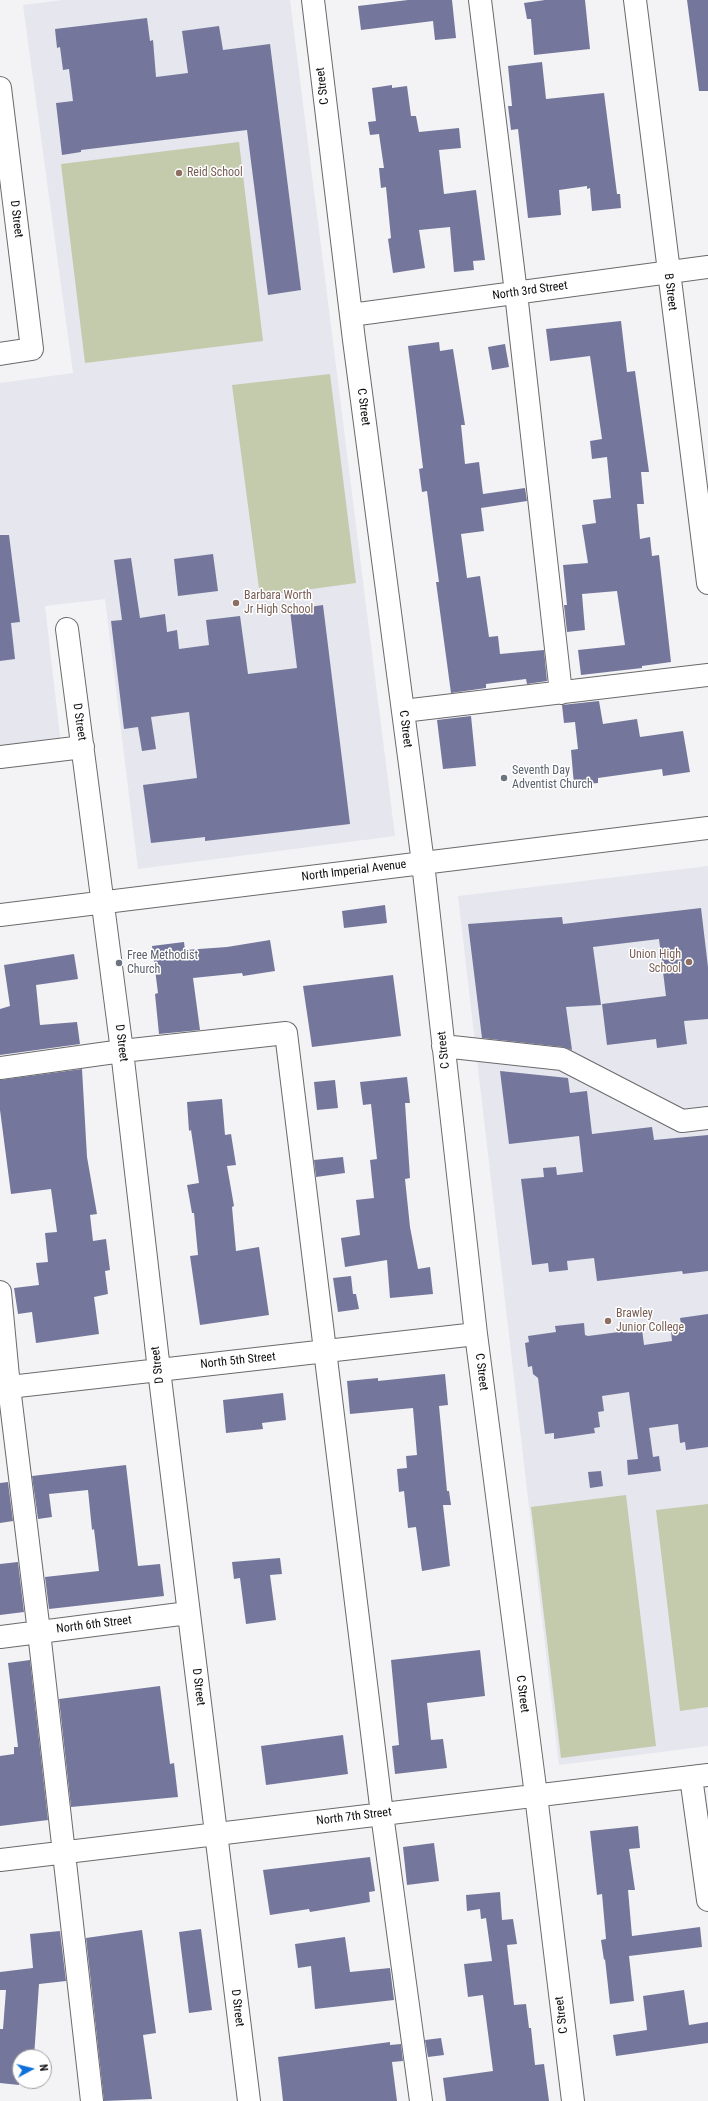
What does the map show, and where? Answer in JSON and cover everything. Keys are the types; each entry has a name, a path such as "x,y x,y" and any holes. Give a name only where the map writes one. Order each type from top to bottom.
{"street":[{"name":"C Street","path":"313,0 351,315 423,863 476,1334 536,1795 573,2101"},
{"path":"480,0 516,293 560,692"},
{"name":"B Street","path":"635,0 708,583"},
{"name":"D Street","path":"0,88 32,350 0,354"},
{"name":"North 3rd Street","path":"351,315 708,267"},
{"name":"D Street","path":"67,629 122,1051 158,1370 249,2101"},
{"path":"403,711 708,675"},
{"path":"0,757 83,746"},
{"name":"North Imperial Avenue","path":"0,915 708,828"},
{"path":"0,1068 122,1051 286,1033 382,1814 421,2101"},
{"path":"443,1046 562,1060 682,1121 708,1118"},
{"path":"0,1292 5,1387 39,1632 92,2101"},
{"name":"North 5th Street","path":"5,1387 476,1334"},
{"name":"North 6th Street","path":"0,1637 188,1613"},
{"path":"699,1776 708,1900"},
{"name":"North 7th Street","path":"0,1860 699,1776"}],"shaded area":[{"name":"Barbara Worth Jr High School","path":"63,0 290,0 395,836 138,869 105,599 45,606 61,745 0,752 0,383 73,373 23,5"},
{"name":"Brawley Junior College","path":"708,866 708,1746 559,1765 458,896"}],"green space":[{"path":"239,142 263,341 85,363 61,164"},
{"path":"330,374 356,583 260,596 232,385"},
{"path":"626,1495 656,1746 561,1758 531,1507"},
{"path":"708,1504 708,1707 680,1711 656,1510"}],"building":[{"path":"408,0 452,0 456,38 435,40 433,21 361,30 358,6"},
{"path":"545,0 585,0 590,49 534,55 531,19 527,19 524,3"},
{"path":"687,0 708,0 708,91 699,91"},
{"path":"147,18 150,41 153,40 156,77 188,73 182,31 219,26 223,50 270,44 301,290 268,295 247,130 81,150 81,152 62,155 56,103 73,101 69,69 63,70 60,47 57,48 55,29"},
{"path":"542,62 546,99 604,93 617,194 620,194 621,208 592,211 590,188 587,189 587,186 559,190 561,215 528,218 518,129 511,130 508,106 512,106 508,66"},
{"path":"392,85 392,88 407,86 411,116 416,116 419,132 459,128 461,148 439,150 444,194 476,190 485,260 473,261 474,270 454,272 450,227 419,230 425,268 393,273 388,239 391,238 386,187 381,188 379,168 384,168 379,134 370,135 368,122 376,121 372,88"},
{"path":"621,321 627,372 635,371 649,472 641,472 644,504 637,504 640,539 650,537 652,556 659,555 671,662 642,666 642,668 581,675 578,650 625,645 617,591 582,594 585,630 567,632 564,605 567,605 563,565 588,563 582,525 596,523 593,500 611,498 607,457 592,459 590,441 602,439 590,356 550,361 546,329"},
{"path":"439,342 440,351 453,349 465,425 461,425 465,464 479,462 483,494 525,488 527,501 481,508 484,531 461,534 467,578 480,576 489,637 498,636 500,654 544,650 547,681 527,684 526,679 486,684 486,688 451,693 436,582 439,582 427,491 422,492 419,469 423,468 408,346"},
{"path":"505,344 509,367 492,370 488,347"},
{"path":"0,535 9,535 20,622 11,623 15,659 0,661"},
{"path":"213,554 218,591 178,596 174,559"},
{"path":"131,558 140,618 165,614 167,632 177,630 179,649 209,645 206,620 240,616 248,674 297,668 290,610 323,605 350,824 205,841 205,837 151,843 143,785 197,778 189,712 151,717 156,749 142,751 138,727 124,729 111,621 122,620 114,560"},
{"path":"599,701 603,724 637,719 640,737 683,731 690,772 663,776 662,769 598,778 598,783 574,785 571,750 578,749 575,722 564,723 562,705"},
{"path":"471,716 476,766 443,769 437,720"},
{"path":"385,905 387,923 344,928 342,911"},
{"path":"701,908 708,967 708,1019 684,1021 687,1044 657,1048 656,1039 607,1045 602,1004 666,996 659,939 593,947 601,1005 566,1007 572,1050 563,1047 482,1038 468,924 562,917 563,924"},
{"path":"270,940 275,971 243,976 242,973 193,978 200,1030 159,1034 155,994 158,993 152,946 184,942 185,950 227,947"},
{"path":"74,954 78,979 36,985 40,1025 77,1022 80,1044 0,1055 0,1009 10,1006 4,965"},
{"path":"393,975 401,1036 312,1047 303,986"},
{"path":"82,1069 87,1157 97,1214 90,1215 93,1241 106,1239 110,1270 105,1271 108,1294 94,1297 99,1334 36,1343 32,1312 18,1314 14,1288 39,1285 36,1263 48,1262 45,1233 57,1232 51,1189 11,1194 0,1110 0,1080"},
{"path":"500,1071 568,1078 570,1093 587,1091 592,1134 652,1127 654,1140 708,1135 708,1271 683,1274 682,1271 597,1281 594,1258 567,1261 568,1270 549,1272 548,1263 532,1265 521,1179 544,1177 543,1168 556,1167 557,1175 583,1172 579,1136 509,1144"},
{"path":"407,1077 410,1103 405,1103 410,1178 405,1179 410,1227 418,1269 430,1267 433,1294 390,1298 387,1260 345,1267 341,1238 360,1235 356,1200 374,1198 370,1160 377,1159 371,1104 363,1105 360,1082"},
{"path":"335,1080 338,1108 317,1110 314,1082"},
{"path":"222,1099 225,1135 231,1134 236,1165 227,1166 234,1206 232,1207 236,1251 259,1247 269,1315 200,1325 190,1256 198,1255 194,1213 192,1213 187,1185 199,1183 191,1130 189,1131 187,1102"},
{"path":"343,1157 345,1173 316,1177 314,1160"},
{"path":"351,1276 353,1294 356,1294 359,1309 338,1312 333,1278"},
{"path":"708,1314 708,1447 686,1450 685,1442 680,1443 678,1424 649,1428 653,1457 659,1456 661,1471 628,1475 627,1460 638,1459 629,1392 602,1396 604,1411 598,1412 600,1427 594,1428 595,1433 554,1439 554,1433 545,1434 538,1378 533,1374 532,1366 528,1367 525,1343 529,1342 528,1336 556,1332 555,1326 584,1323 585,1335 588,1336 642,1329 644,1345 672,1341 671,1331 682,1330 680,1318"},
{"path":"445,1374 448,1405 439,1406 447,1491 449,1491 451,1505 443,1505 450,1566 422,1571 416,1527 408,1528 404,1491 399,1492 397,1469 407,1468 406,1456 417,1455 413,1408 350,1414 347,1381 378,1378 378,1381"},
{"path":"283,1393 286,1420 262,1423 263,1429 226,1433 223,1400"},
{"path":"126,1465 138,1566 160,1564 164,1596 49,1609 45,1577 99,1571 94,1529 92,1530 88,1490 49,1494 52,1517 38,1519 32,1476"},
{"path":"601,1471 603,1486 590,1488 588,1472"},
{"path":"8,1482 13,1521 0,1523 0,1483"},
{"path":"280,1558 282,1574 270,1575 276,1620 246,1624 240,1578 234,1579 232,1562"},
{"path":"18,1562 24,1612 0,1615 0,1564"},
{"path":"480,1650 485,1696 427,1703 431,1740 443,1739 447,1768 395,1774 392,1746 399,1745 391,1660"},
{"path":"30,1660 48,1820 0,1826 0,1756 14,1754 14,1747 18,1747 8,1663"},
{"path":"160,1686 170,1764 174,1763 178,1797 71,1807 59,1699"},
{"path":"343,1735 348,1774 266,1785 261,1746"},
{"path":"638,1826 640,1848 629,1849 635,1890 628,1890 632,1936 700,1927 702,1947 629,1956 634,2001 610,2004 605,1959 604,1960 601,1940 606,1939 602,1894 597,1895 590,1831"},
{"path":"434,1843 439,1881 407,1885 403,1847"},
{"path":"370,1857 375,1891 369,1892 370,1902 310,1912 309,1909 270,1915 263,1870"},
{"path":"500,1892 502,1920 513,1919 517,1944 507,1945 514,2005 526,2004 529,2028 531,2028 535,2065 544,2064 549,2101 446,2101 443,2078 493,2071 483,1995 468,1997 464,1964 492,1961 486,1918 481,1919 480,1909 467,1911 466,1895"},
{"path":"201,1929 212,2010 189,2013 179,1932"},
{"path":"142,1930 156,2033 143,2035 152,2099 104,2101 86,1938"},
{"path":"60,1931 66,1981 39,1984 35,2049 12,2049 12,2084 0,2083 0,2029 3,2029 6,1990 0,1990 0,1972 33,1968 30,1934"},
{"path":"345,1937 350,1972 390,1968 394,2000 315,2009 311,1966 298,1968 295,1944"},
{"path":"684,1990 689,2025 708,2022 708,2043 616,2056 613,2035 647,2030 643,1996"},
{"path":"441,2038 444,2055 428,2057 425,2040"},
{"path":"390,2042 390,2045 401,2044 403,2061 392,2062 397,2101 283,2101 278,2057"}],"place":[{"name":"Reid School","path":"179,173"},
{"name":"Barbara Worth Jr High School","path":"236,603"},
{"name":"Seventh Day Adventist Church","path":"504,778"},
{"name":"Union High School","path":"689,962"},
{"name":"Free Methodist Church","path":"119,963"},
{"name":"Brawley Junior College","path":"608,1321"}]}
